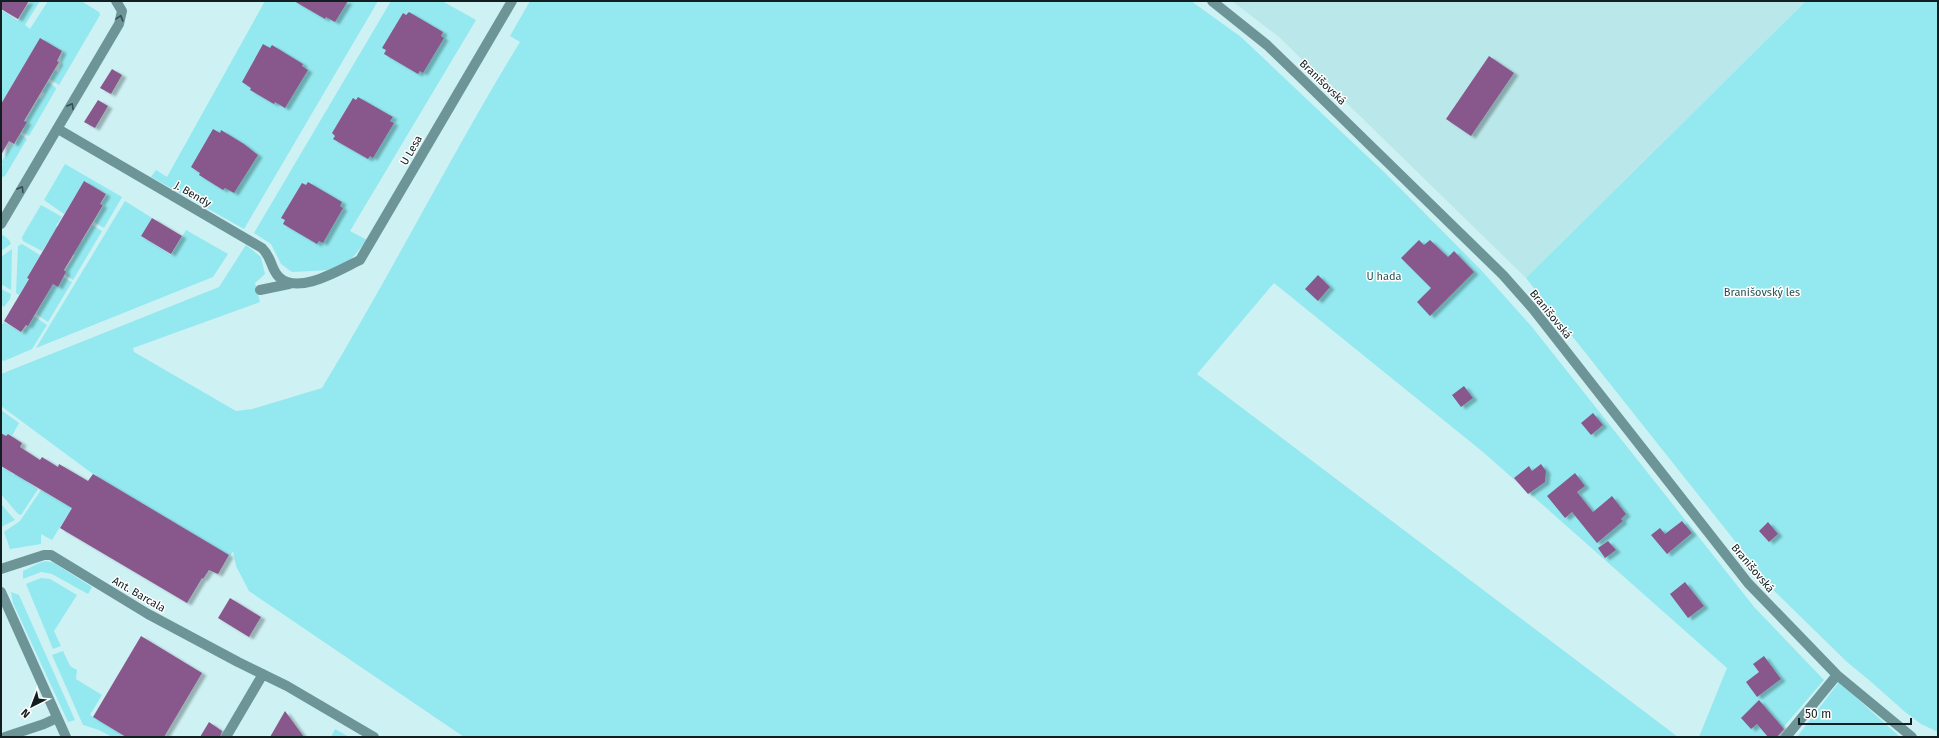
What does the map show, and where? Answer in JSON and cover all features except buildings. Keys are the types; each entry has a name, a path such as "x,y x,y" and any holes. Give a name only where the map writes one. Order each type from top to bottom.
{"street":[{"path":"1,224 119,24 122,11 116,1"},
{"name":"U Lesa","path":"289,284 306,283 325,277 360,260 512,1"},
{"name":"Branišovská","path":"1212,1 1239,22 1291,68 1503,275 1533,309 1748,583 1838,675 1912,737"},
{"name":"J. Bendy","path":"58,129 262,248 269,255 274,272 280,279 289,284"},
{"path":"260,290 289,284"},
{"name":"Ant. Barcala","path":"1,569 44,554 51,555 148,614 287,686 374,737"},
{"path":"1,592 66,737"},
{"path":"226,737 263,674"},
{"path":"1786,737 1838,675"},
{"path":"5,737 58,718"}],"shaded area":[{"path":"1232,1 1806,1 1526,278 1279,37"}],"green space":[{"path":"30,1 40,1 25,25 30,29 48,1 81,1 99,12 100,15 59,85 50,79 55,70 58,72 59,70 63,52 40,39 1,104 1,10 18,21"},
{"path":"265,1 378,1 244,229 151,177 156,170 167,177"},
{"path":"391,1 442,1 476,20 350,231 367,240 349,262 331,270 292,272 281,264 271,244 254,233"},
{"name":"U hada","path":"530,1 1191,1 1241,37 1385,173 1481,270 1532,327 1755,608 1824,680 1775,737 1699,737 1727,668 1483,452 1274,283 1197,374 1678,737 464,737 249,591 236,566 233,551 230,556 93,474 1,406 1,374 219,287 246,245 261,257 265,274 255,283 260,302 133,348 134,352 236,411 252,409 322,388 520,42 510,36"},
{"name":"Branišovský les","path":"1806,1 1938,1 1938,732 1921,724 1904,711 1847,662 1758,575 1754,565 1526,278"},
{"path":"48,82 56,89 29,136 22,132 24,129 22,127 39,98 41,99 45,93 42,92"},
{"path":"20,134 27,139 5,176 2,177 1,168 3,164 1,163 12,144 15,145"},
{"path":"65,164 122,197 104,228 94,222 104,205 101,204 107,194 84,182 64,214 44,200"},
{"path":"125,201 152,218 141,236 171,255 186,230 228,254 213,277 36,348"},
{"path":"41,205 62,217 56,226 60,228 52,241 49,240 42,251 23,241 22,237"},
{"path":"92,225 102,231 73,280 65,275 65,271 75,255 71,253 79,240 82,242"},
{"path":"3,235 11,244 1,251 1,237"},
{"path":"22,244 40,255 27,278 29,279 19,295 16,293 18,246"},
{"path":"12,249 11,290 1,284 1,257"},
{"path":"63,277 72,282 48,322 36,314 53,284 58,287"},
{"path":"1,289 11,294 10,299 4,307 1,305"},
{"path":"34,316 47,325 32,349 4,361 1,359 1,326 4,322 22,333"},
{"path":"1,410 19,423 12,436 8,434 6,436 1,433"},
{"path":"1,466 14,475 16,472 28,479 27,482 38,489 21,515 18,514 1,494"},
{"path":"41,490 65,504 73,506 52,540 41,534 41,544 10,549 4,532 20,521"},
{"path":"1,504 15,520 1,527"},
{"path":"46,561 54,563 92,587 88,594 52,574 41,572 23,579 23,571"},
{"path":"41,578 50,579 77,595 54,631 61,646 53,649 26,584"},
{"path":"11,592 19,595 75,720 68,722 13,603"},
{"path":"63,651 70,666 77,670 76,679 102,695 90,715 126,737 112,737 99,730 83,725 52,655"},
{"path":"1839,682 1900,737 1797,737"},
{"path":"335,729 349,737 331,737"}]}
